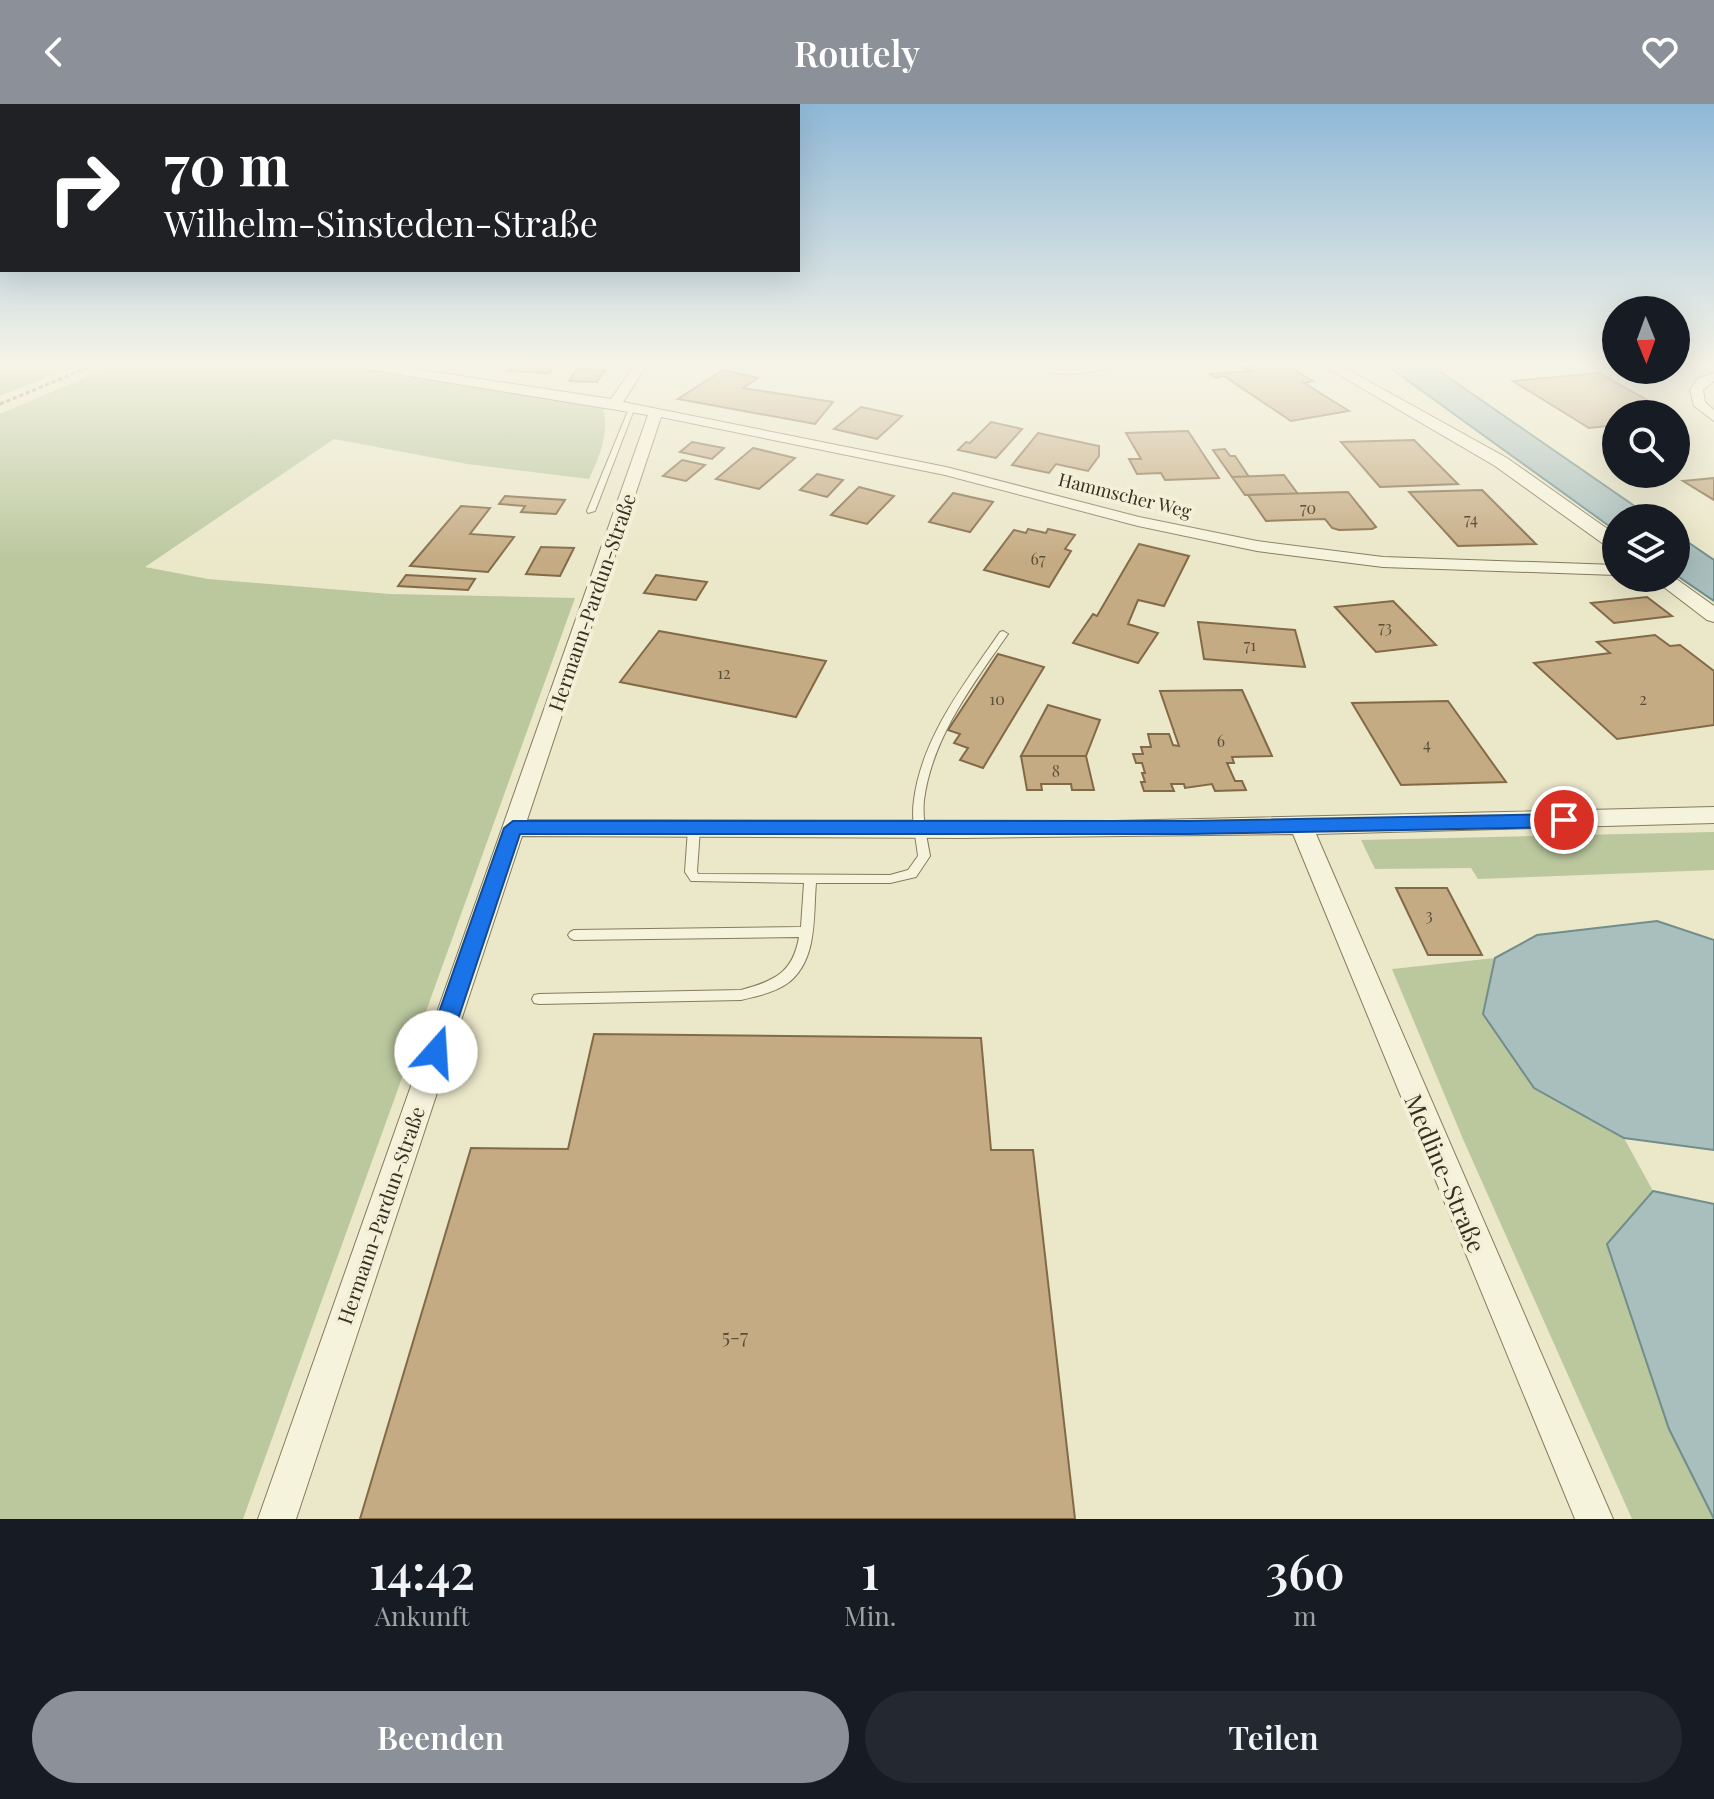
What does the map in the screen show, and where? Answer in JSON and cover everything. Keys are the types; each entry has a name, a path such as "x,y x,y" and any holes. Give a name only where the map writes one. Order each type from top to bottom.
{"street":[{"name":"Hermann-Pardun-Straße","path":"277,1519 650,428"},
{"name":"Hammscher Weg","path":"735,428 946,471 1138,521 1257,546 1383,562 1602,570"},
{"path":"1441,428 1501,462 1602,534"},
{"path":"1681,592 1714,616"},
{"path":"513,828 1301,826 1475,824 1714,815"},
{"name":"Medline-Straße","path":"1301,826 1594,1519"}],"lane":[{"path":"591,511 624,428"},
{"path":"694,829 691,872 695,878 890,879 912,874 924,856 919,801 926,771 940,735 1003,634"},
{"path":"539,999 741,995 771,989 793,973 803,958 810,879"},
{"path":"574,935 805,932"}],"green space":[{"path":"0,428 605,428 602,445 589,479 467,464 334,439 145,567 208,579 390,594 575,598 243,1519 0,1519"},
{"path":"1714,832 1714,870 1478,879 1471,868 1375,869 1361,840"},
{"path":"1495,958 1483,1014 1534,1088 1624,1138 1653,1191 1607,1244 1669,1429 1714,1519 1632,1519 1463,1139 1392,969"}],"water":[{"path":"1473,428 1522,428 1602,483 1602,488 1609,488 1632,504 1602,504 1602,521"},
{"path":"1690,544 1714,560 1714,601 1690,585"},
{"path":"1657,921 1714,940 1714,1150 1624,1138 1534,1088 1483,1014 1495,958 1537,935"},
{"path":"1653,1191 1714,1204 1714,1519 1669,1429 1607,1244"}],"building":[{"path":"835,428 889,428 877,439"},
{"path":"985,428 1022,429 996,458 958,450 966,442 970,443"},
{"path":"1188,431 1219,478 1165,480 1161,473 1137,474 1129,459 1141,459 1126,433"},
{"path":"1038,433 1099,446 1099,456 1088,471 1056,464 1049,473 1012,465"},
{"path":"1414,440 1458,484 1380,487 1341,442"},
{"path":"692,442 724,448 712,459 680,452"},
{"path":"753,448 795,458 759,489 716,479"},
{"path":"1225,449 1230,456 1235,456 1249,477 1232,477 1213,450"},
{"path":"682,460 705,465 686,481 663,476"},
{"path":"817,474 843,480 827,497 800,490"},
{"path":"1284,475 1298,494 1245,495 1232,477"},
{"path":"1714,478 1714,500 1690,485 1690,480"},
{"path":"859,487 894,496 867,524 831,515"},
{"path":"1482,490 1536,544 1458,546 1409,492"},
{"path":"1348,492 1376,527 1339,530 1332,528 1325,519 1266,521 1248,495"},
{"path":"953,493 993,502 970,532 929,522"},
{"path":"505,496 565,500 556,514 521,512 525,506 499,504"},
{"path":"461,506 490,508 470,534 514,537 488,572 410,566"},
{"path":"1028,529 1046,533 1048,529 1075,535 1065,549 1071,551 1049,587 984,570 1014,530 1026,533"},
{"path":"1139,544 1189,556 1164,606 1138,600 1128,624 1158,633 1138,663 1073,643 1093,614 1097,616"},
{"path":"541,547 574,548 560,576 526,574"},
{"path":"406,575 475,579 468,590 398,586"},
{"path":"656,575 707,582 696,600 644,593"},
{"path":"1647,597 1672,616 1614,623 1591,603"},
{"path":"1393,601 1436,645 1376,652 1335,607"},
{"path":"1198,622 1295,630 1305,667 1204,659"},
{"path":"659,631 826,661 796,717 620,682"},
{"path":"1655,635 1670,646 1680,645 1714,671 1714,725 1617,739 1534,663 1610,653 1597,642"},
{"path":"998,654 1044,667 983,768 960,760 968,748 954,743 960,734 948,730"},
{"path":"1242,690 1272,756 1232,757 1234,763 1227,763 1235,781 1242,781 1246,790 1215,791 1212,784 1185,788 1184,784 1171,784 1174,791 1144,791 1141,782 1145,782 1142,773 1145,773 1142,763 1136,763 1133,754 1143,754 1141,747 1151,747 1148,734 1169,734 1173,745 1179,746 1160,691"},
{"path":"1448,701 1506,782 1401,785 1352,703"},
{"path":"1048,705 1100,720 1086,756 1021,756"},
{"path":"1021,756 1086,756 1094,790 1072,790 1071,784 1041,784 1042,790 1027,790"},
{"path":"1396,888 1447,888 1482,955 1428,955"},
{"path":"594,1034 981,1038 991,1150 1033,1150 1075,1519 360,1519 471,1148 568,1149"}],"route":[{"path":"436,1052 513,828 1188,828 1564,820"}]}
